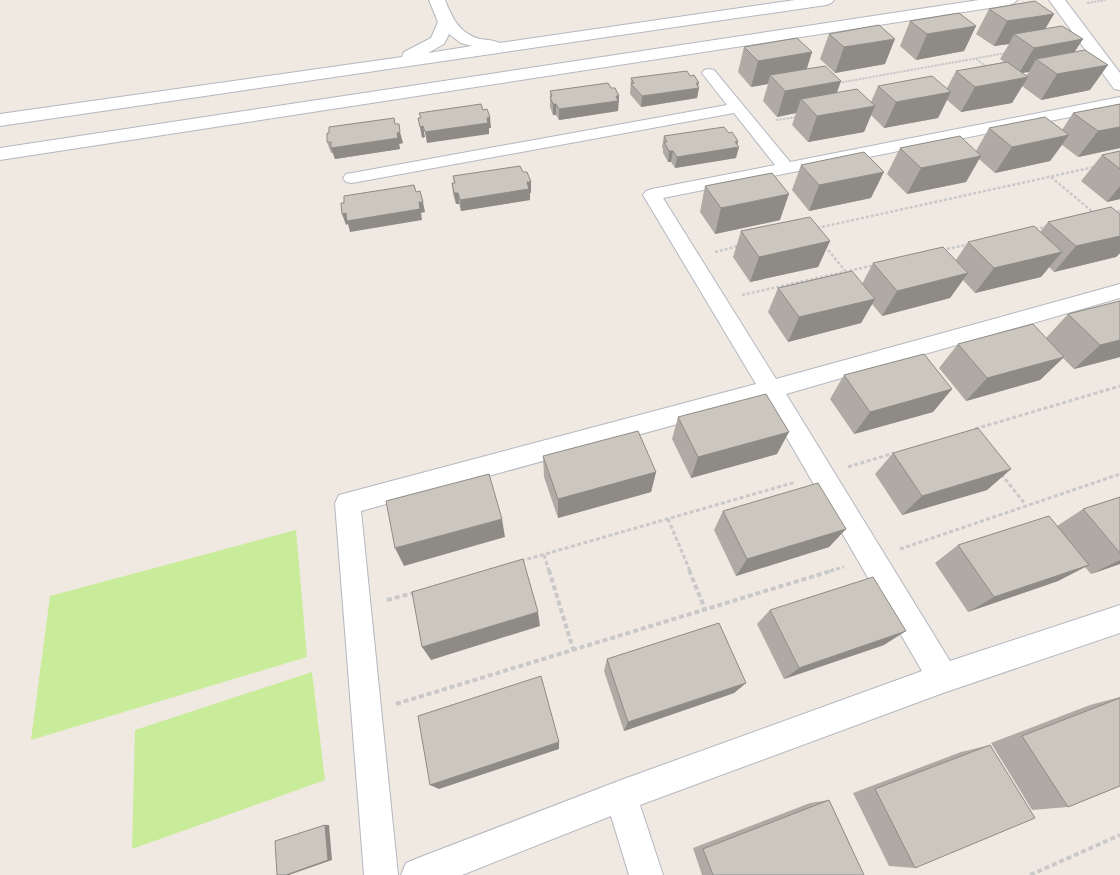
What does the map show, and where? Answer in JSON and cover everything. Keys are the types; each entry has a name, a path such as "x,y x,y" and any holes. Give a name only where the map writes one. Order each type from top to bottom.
{"main road":[{"path":"437,0 446,22 459,37 482,44 519,45"},
{"path":"0,120 826,0"},
{"path":"0,154 1009,0"},
{"path":"1058,0 1120,85"},
{"path":"393,63 426,49 438,41 446,22"}],"street":[{"path":"709,73 787,169"},
{"path":"943,678 771,388 652,195 1120,102"},
{"path":"352,178 737,108"},
{"path":"381,875 348,503 1120,291"},
{"path":"418,875 621,796 943,678 1120,619"},
{"path":"621,796 646,875"}],"path":[{"path":"1080,4 1106,0"},
{"path":"832,84 1008,52"},
{"path":"976,58 989,69"},
{"path":"751,125 798,116"},
{"path":"812,230 1102,165"},
{"path":"1050,176 1096,215 1086,217"},
{"path":"1112,212 1120,211"},
{"path":"1030,230 1049,226"},
{"path":"938,251 974,243"},
{"path":"823,244 846,272"},
{"path":"690,257 746,245"},
{"path":"717,301 883,264"},
{"path":"967,432 1120,386"},
{"path":"516,563 895,453"},
{"path":"996,468 1026,505"},
{"path":"366,713 872,558 1120,474"},
{"path":"668,519 705,609"},
{"path":"544,555 573,649"},
{"path":"357,609 422,590"},
{"path":"1030,875 1120,835"}],"green space":[{"path":"296,530 307,657 31,740 50,596"},
{"path":"312,672 325,780 132,849 135,730"}],"building":[{"path":"1035,1 1054,14 1007,21 989,9"},
{"path":"959,13 976,26 927,34 910,21"},
{"path":"879,25 895,39 844,47 829,34"},
{"path":"1062,26 1083,39 1034,48 1014,34"},
{"path":"797,38 812,52 758,61 744,47"},
{"path":"1085,50 1108,65 1057,74 1036,59"},
{"path":"1007,62 1028,77 975,87 956,71"},
{"path":"825,66 841,81 785,91 770,75"},
{"path":"687,71 690,76 694,75 699,83 696,83 699,88 642,96 631,84 634,83 631,78"},
{"path":"932,76 951,92 896,102 878,86"},
{"path":"608,83 611,88 615,88 619,96 616,96 618,101 559,109 556,104 553,104 550,97 552,96 550,91"},
{"path":"857,89 875,106 817,116 801,99"},
{"path":"481,104 483,110 487,109 490,117 487,118 488,123 425,132 423,126 420,127 418,118 421,118 419,113"},
{"path":"1120,104 1120,127 1098,131 1073,113"},
{"path":"1045,117 1069,135 1012,147 989,128"},
{"path":"394,118 395,124 399,124 400,132 397,133 398,138 331,148 331,142 327,142 329,127"},
{"path":"724,127 729,133 732,132 738,141 735,142 739,147 677,157 673,151 669,151 664,142 667,142 664,136"},
{"path":"960,136 981,156 921,168 900,148"},
{"path":"1120,151 1120,169 1102,155"},
{"path":"864,152 884,172 819,185 801,165"},
{"path":"520,166 523,172 527,172 531,182 527,182 529,189 460,200 458,193 454,193 452,183 455,183 453,176"},
{"path":"772,173 789,194 721,208 705,186"},
{"path":"414,185 416,192 420,191 423,202 419,202 420,209 347,221 346,213 342,214 341,203 344,203 344,196"},
{"path":"1111,207 1120,214 1120,236 1076,246 1048,222"},
{"path":"810,217 830,241 759,257 741,231"},
{"path":"1034,226 1062,252 994,268 968,242"},
{"path":"943,247 968,273 897,291 873,263"},
{"path":"852,271 875,299 799,317 778,288"},
{"path":"1120,301 1120,340 1100,345 1068,314"},
{"path":"1033,324 1064,357 987,378 958,344"},
{"path":"924,354 952,389 870,412 844,375"},
{"path":"766,394 789,432 698,457 678,417"},
{"path":"978,428 1011,469 922,496 893,453"},
{"path":"638,431 656,472 558,499 543,456"},
{"path":"489,474 502,519 395,548 386,501"},
{"path":"818,483 846,529 747,559 723,511"},
{"path":"1120,497 1120,553 1083,509"},
{"path":"1049,516 1089,565 994,597 958,545"},
{"path":"523,559 538,612 422,647 412,592"},
{"path":"873,577 906,631 799,668 770,610"},
{"path":"719,623 746,683 628,722 607,659"},
{"path":"541,676 559,742 430,785 418,716"},
{"path":"1120,698 1120,786 1068,807 1022,736"},
{"path":"990,745 1035,818 915,868 875,789"},
{"path":"829,800 864,875 713,875 703,849"},
{"path":"325,825 328,860 286,875 277,875 275,841"}]}
